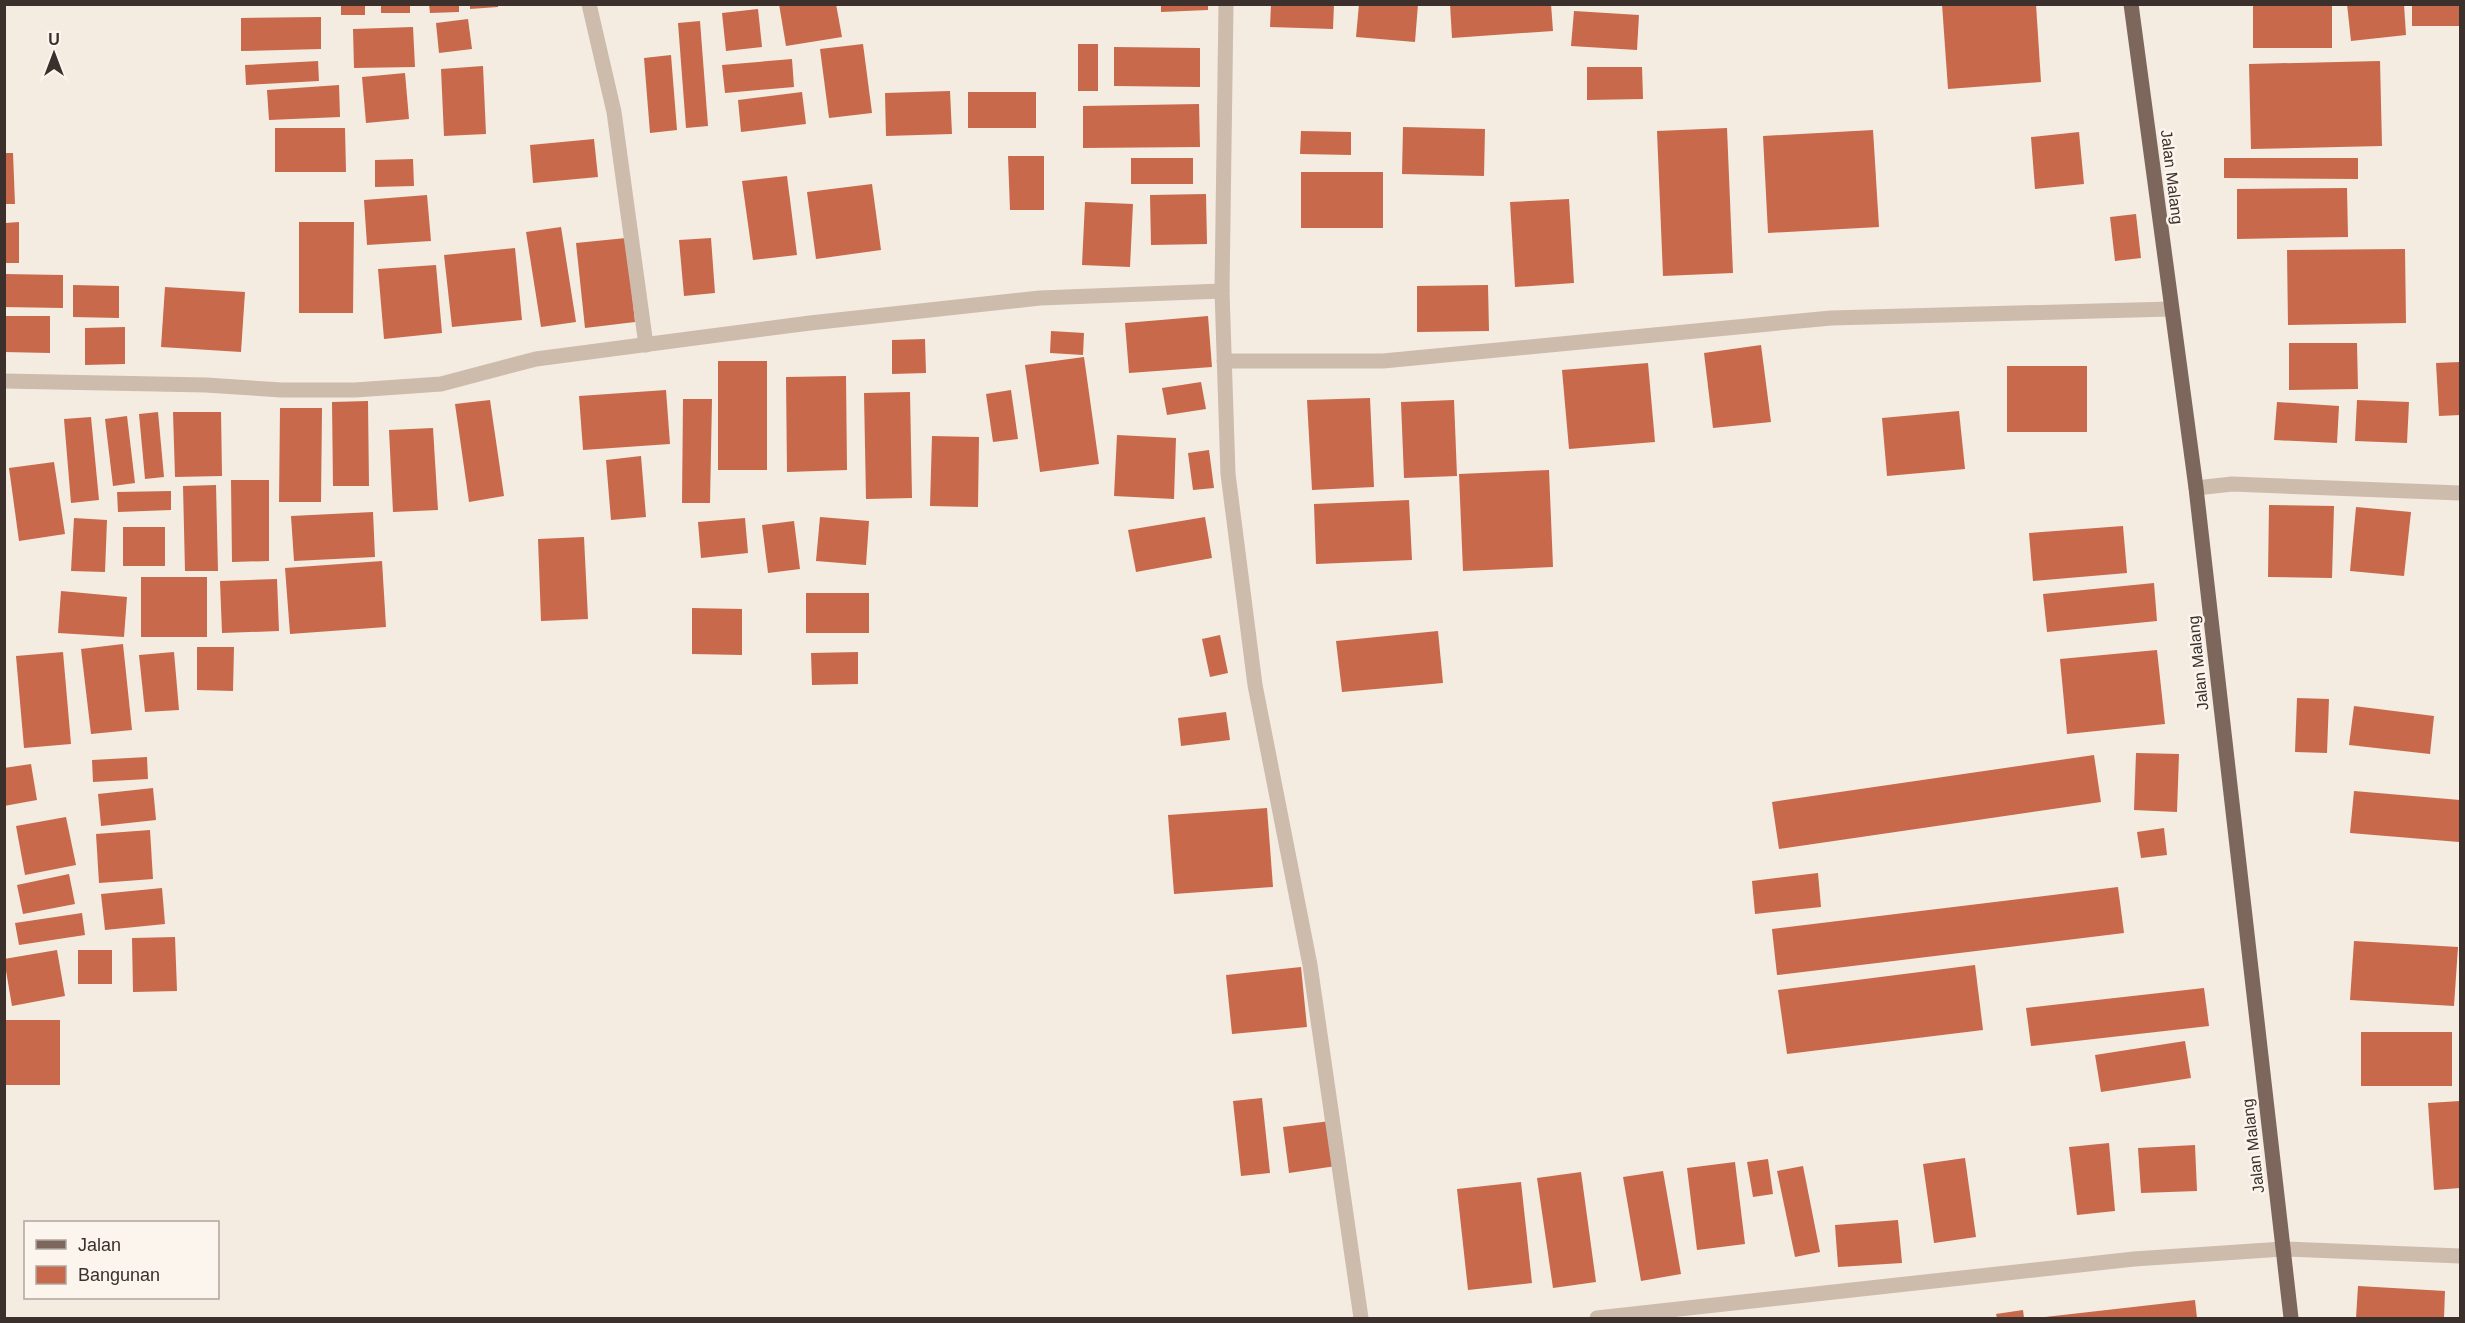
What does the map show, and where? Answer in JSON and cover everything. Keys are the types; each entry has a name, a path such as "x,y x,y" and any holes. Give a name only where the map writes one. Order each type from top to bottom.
{"main road":[{"name":"Jalan Malang","path":"2131,4 2170,309 2196,488 2291,1318"}],"street":[{"path":"589,4 614,112 646,345"},
{"path":"1226,4 1222,291 1228,474 1255,685 1310,965 1361,1318"},
{"path":"4,381 194,384 282,390 355,390 441,384 536,359 810,323 1040,298 1222,291"},
{"path":"1224,362 1383,361 1831,318 2170,309"},
{"path":"2196,488 2232,484 2460,493"},
{"path":"1597,1318 2134,1259 2283,1250 2460,1256"}],"building":[{"path":"341,4 365,4 365,15 341,15"},
{"path":"381,4 410,4 410,13 381,13"},
{"path":"429,4 459,4 459,12 430,13"},
{"path":"470,4 498,4 498,7 470,9"},
{"path":"779,4 836,4 842,37 786,46"},
{"path":"1161,4 1208,4 1208,10 1161,12"},
{"path":"1271,4 1334,4 1333,29 1270,27"},
{"path":"1359,4 1418,4 1415,42 1356,37"},
{"path":"1450,4 1551,4 1553,31 1452,38"},
{"path":"1942,4 2036,4 2041,82 1948,89"},
{"path":"2253,4 2332,4 2332,48 2253,48"},
{"path":"2347,4 2404,4 2406,35 2351,41"},
{"path":"2412,4 2460,4 2460,26 2412,26"},
{"path":"758,9 762,47 726,51 722,13"},
{"path":"1574,11 1639,15 1637,50 1571,46"},
{"path":"321,17 321,49 241,51 241,18"},
{"path":"468,19 472,49 439,53 436,23"},
{"path":"700,21 708,126 686,128 678,23"},
{"path":"413,27 415,67 354,68 353,29"},
{"path":"863,44 872,113 829,118 820,49"},
{"path":"1078,44 1098,44 1098,91 1078,91"},
{"path":"1114,47 1200,48 1200,87 1114,86"},
{"path":"671,55 677,130 650,133 644,58"},
{"path":"792,59 794,87 725,93 722,65"},
{"path":"318,61 319,81 246,85 245,65"},
{"path":"2380,61 2382,146 2251,149 2249,64"},
{"path":"483,66 486,134 444,136 441,69"},
{"path":"1587,67 1642,67 1643,99 1587,100"},
{"path":"405,73 409,119 366,123 362,77"},
{"path":"339,85 340,117 269,120 267,90"},
{"path":"950,91 952,134 886,136 885,93"},
{"path":"802,92 806,124 741,132 738,100"},
{"path":"968,92 1036,92 1036,128 968,128"},
{"path":"1199,104 1200,147 1083,148 1083,106"},
{"path":"1403,127 1485,129 1484,176 1402,174"},
{"path":"275,128 345,128 346,172 275,172"},
{"path":"1727,128 1733,273 1663,276 1657,131"},
{"path":"1873,130 1879,227 1768,233 1763,136"},
{"path":"1301,131 1351,132 1351,155 1300,154"},
{"path":"2079,132 2084,184 2035,189 2031,137"},
{"path":"594,139 598,177 533,183 530,145"},
{"path":"4,153 13,153 15,204 4,204"},
{"path":"1008,156 1044,156 1044,210 1010,210"},
{"path":"1131,158 1193,158 1193,184 1131,184"},
{"path":"2224,158 2358,158 2358,179 2224,178"},
{"path":"413,159 414,186 375,187 375,160"},
{"path":"1301,172 1383,172 1383,228 1301,228"},
{"path":"787,176 797,255 753,260 742,181"},
{"path":"872,184 881,250 816,259 807,192"},
{"path":"2347,188 2348,237 2237,239 2237,189"},
{"path":"1206,194 1207,244 1151,245 1150,195"},
{"path":"427,195 431,241 367,245 364,200"},
{"path":"1569,199 1574,283 1515,287 1510,202"},
{"path":"1085,202 1133,204 1130,267 1082,265"},
{"path":"2136,214 2141,258 2115,261 2110,217"},
{"path":"19,222 19,263 5,263 5,223"},
{"path":"299,222 354,222 353,313 299,313"},
{"path":"561,227 576,322 541,327 526,232"},
{"path":"626,238 635,322 585,328 576,243"},
{"path":"711,238 715,293 684,296 679,240"},
{"path":"515,248 522,320 452,327 444,255"},
{"path":"2405,249 2406,323 2288,325 2287,250"},
{"path":"436,265 442,333 384,339 378,269"},
{"path":"4,274 63,275 63,308 4,307"},
{"path":"73,285 119,286 119,318 73,317"},
{"path":"1488,285 1489,331 1417,332 1417,286"},
{"path":"165,287 245,292 241,352 161,347"},
{"path":"4,316 50,316 50,353 4,352"},
{"path":"1208,316 1212,367 1129,373 1125,323"},
{"path":"125,327 125,364 85,365 85,328"},
{"path":"1051,331 1084,333 1083,355 1050,353"},
{"path":"925,339 926,373 892,374 892,340"},
{"path":"2289,343 2357,343 2358,389 2289,390"},
{"path":"1761,345 1771,422 1713,428 1704,353"},
{"path":"1084,357 1099,464 1040,472 1025,365"},
{"path":"718,361 767,361 767,470 718,470"},
{"path":"2460,362 2460,415 2439,416 2436,363"},
{"path":"1648,363 1655,442 1569,449 1562,370"},
{"path":"2007,366 2087,366 2087,432 2007,432"},
{"path":"846,376 847,470 787,472 786,377"},
{"path":"1201,382 1206,409 1167,415 1162,388"},
{"path":"666,390 670,444 583,450 579,396"},
{"path":"1011,390 1018,439 993,442 986,394"},
{"path":"910,392 912,498 866,499 864,393"},
{"path":"1370,398 1374,487 1312,490 1307,400"},
{"path":"683,399 712,399 710,503 682,503"},
{"path":"490,400 504,496 469,502 455,404"},
{"path":"1454,400 1457,476 1404,478 1401,402"},
{"path":"2357,400 2409,402 2407,443 2355,441"},
{"path":"368,401 369,486 333,486 332,402"},
{"path":"2277,402 2339,406 2337,443 2274,440"},
{"path":"280,408 322,408 321,502 279,502"},
{"path":"1959,411 1965,469 1887,476 1882,418"},
{"path":"158,412 164,477 145,479 139,414"},
{"path":"173,412 221,412 222,476 175,477"},
{"path":"127,416 135,483 113,486 105,419"},
{"path":"91,417 99,500 71,503 64,419"},
{"path":"433,428 438,510 393,512 389,430"},
{"path":"1117,435 1176,438 1174,499 1114,496"},
{"path":"932,436 979,437 978,507 930,506"},
{"path":"1209,450 1214,488 1193,490 1188,453"},
{"path":"641,456 646,517 611,520 606,460"},
{"path":"54,462 65,534 19,541 9,468"},
{"path":"1549,470 1553,567 1463,571 1459,474"},
{"path":"231,480 269,480 269,561 232,562"},
{"path":"216,485 218,571 185,571 183,486"},
{"path":"171,491 171,510 118,512 117,492"},
{"path":"1409,500 1412,560 1316,564 1314,504"},
{"path":"2269,505 2334,506 2332,578 2268,577"},
{"path":"2356,507 2411,512 2404,576 2350,571"},
{"path":"373,512 375,557 294,561 291,516"},
{"path":"820,517 869,521 866,565 816,561"},
{"path":"1205,517 1212,558 1136,572 1128,530"},
{"path":"74,518 107,520 105,572 71,571"},
{"path":"745,518 748,553 701,558 698,522"},
{"path":"794,521 800,569 768,573 762,525"},
{"path":"2123,526 2127,573 2033,581 2029,533"},
{"path":"123,527 165,527 165,566 123,566"},
{"path":"584,537 588,619 541,621 538,539"},
{"path":"382,561 386,627 290,634 285,568"},
{"path":"141,577 207,577 207,637 141,637"},
{"path":"277,579 279,631 222,633 220,581"},
{"path":"2154,583 2157,621 2047,632 2043,594"},
{"path":"61,591 127,597 124,637 58,633"},
{"path":"806,593 869,593 869,633 806,633"},
{"path":"692,608 742,609 742,655 692,654"},
{"path":"1438,631 1443,683 1342,692 1336,641"},
{"path":"1220,635 1228,673 1210,677 1202,639"},
{"path":"123,644 132,730 91,734 81,649"},
{"path":"197,647 234,647 233,691 197,690"},
{"path":"2157,650 2165,724 2067,734 2060,659"},
{"path":"63,652 71,744 24,748 16,656"},
{"path":"174,652 179,710 145,712 139,655"},
{"path":"858,652 858,684 812,685 811,653"},
{"path":"2297,698 2329,699 2327,753 2295,752"},
{"path":"2354,706 2434,716 2430,754 2349,745"},
{"path":"1226,712 1230,740 1181,746 1178,718"},
{"path":"2136,753 2179,754 2177,812 2134,810"},
{"path":"2094,755 2101,802 1779,849 1772,802"},
{"path":"147,757 148,779 93,782 92,760"},
{"path":"31,764 37,800 4,806 4,768"},
{"path":"153,788 156,820 101,826 98,794"},
{"path":"2354,791 2460,800 2459,842 2350,833"},
{"path":"1267,808 1273,887 1174,894 1168,815"},
{"path":"66,817 76,865 25,875 16,826"},
{"path":"2164,828 2167,855 2141,858 2137,832"},
{"path":"150,830 153,879 99,883 96,834"},
{"path":"1818,873 1821,907 1755,914 1752,881"},
{"path":"69,874 75,904 23,914 17,885"},
{"path":"2118,887 2124,933 1777,975 1772,929"},
{"path":"162,888 165,924 105,930 101,894"},
{"path":"82,913 85,935 19,945 15,923"},
{"path":"175,937 177,991 133,992 132,938"},
{"path":"2354,941 2458,947 2454,1006 2350,1000"},
{"path":"57,950 65,996 12,1006 4,959"},
{"path":"78,950 112,950 112,984 78,984"},
{"path":"1975,965 1983,1030 1787,1054 1778,990"},
{"path":"1301,967 1307,1027 1232,1034 1226,975"},
{"path":"2204,988 2209,1026 2031,1046 2026,1008"},
{"path":"4,1020 60,1020 60,1085 4,1085"},
{"path":"2361,1032 2452,1032 2452,1086 2361,1086"},
{"path":"2185,1041 2191,1078 2101,1092 2095,1055"},
{"path":"1262,1098 1270,1173 1241,1176 1233,1101"},
{"path":"2460,1101 2460,1188 2434,1190 2428,1103"},
{"path":"1330,1121 1336,1166 1289,1173 1283,1127"},
{"path":"2109,1143 2115,1211 2077,1215 2069,1147"},
{"path":"2195,1145 2197,1191 2141,1193 2138,1148"},
{"path":"1965,1158 1976,1237 1934,1243 1923,1164"},
{"path":"1768,1159 1773,1194 1753,1197 1747,1162"},
{"path":"1735,1162 1745,1244 1697,1250 1687,1168"},
{"path":"1803,1166 1820,1252 1795,1257 1777,1171"},
{"path":"1663,1171 1681,1274 1641,1281 1623,1177"},
{"path":"1581,1172 1596,1282 1553,1288 1537,1178"},
{"path":"1521,1182 1532,1283 1468,1290 1457,1189"},
{"path":"1898,1220 1902,1263 1838,1267 1835,1225"},
{"path":"2358,1286 2445,1291 2444,1318 2356,1318"},
{"path":"2195,1300 2197,1318 2045,1318 2045,1317"},
{"path":"2023,1310 2024,1318 1997,1318 1996,1314"}]}
